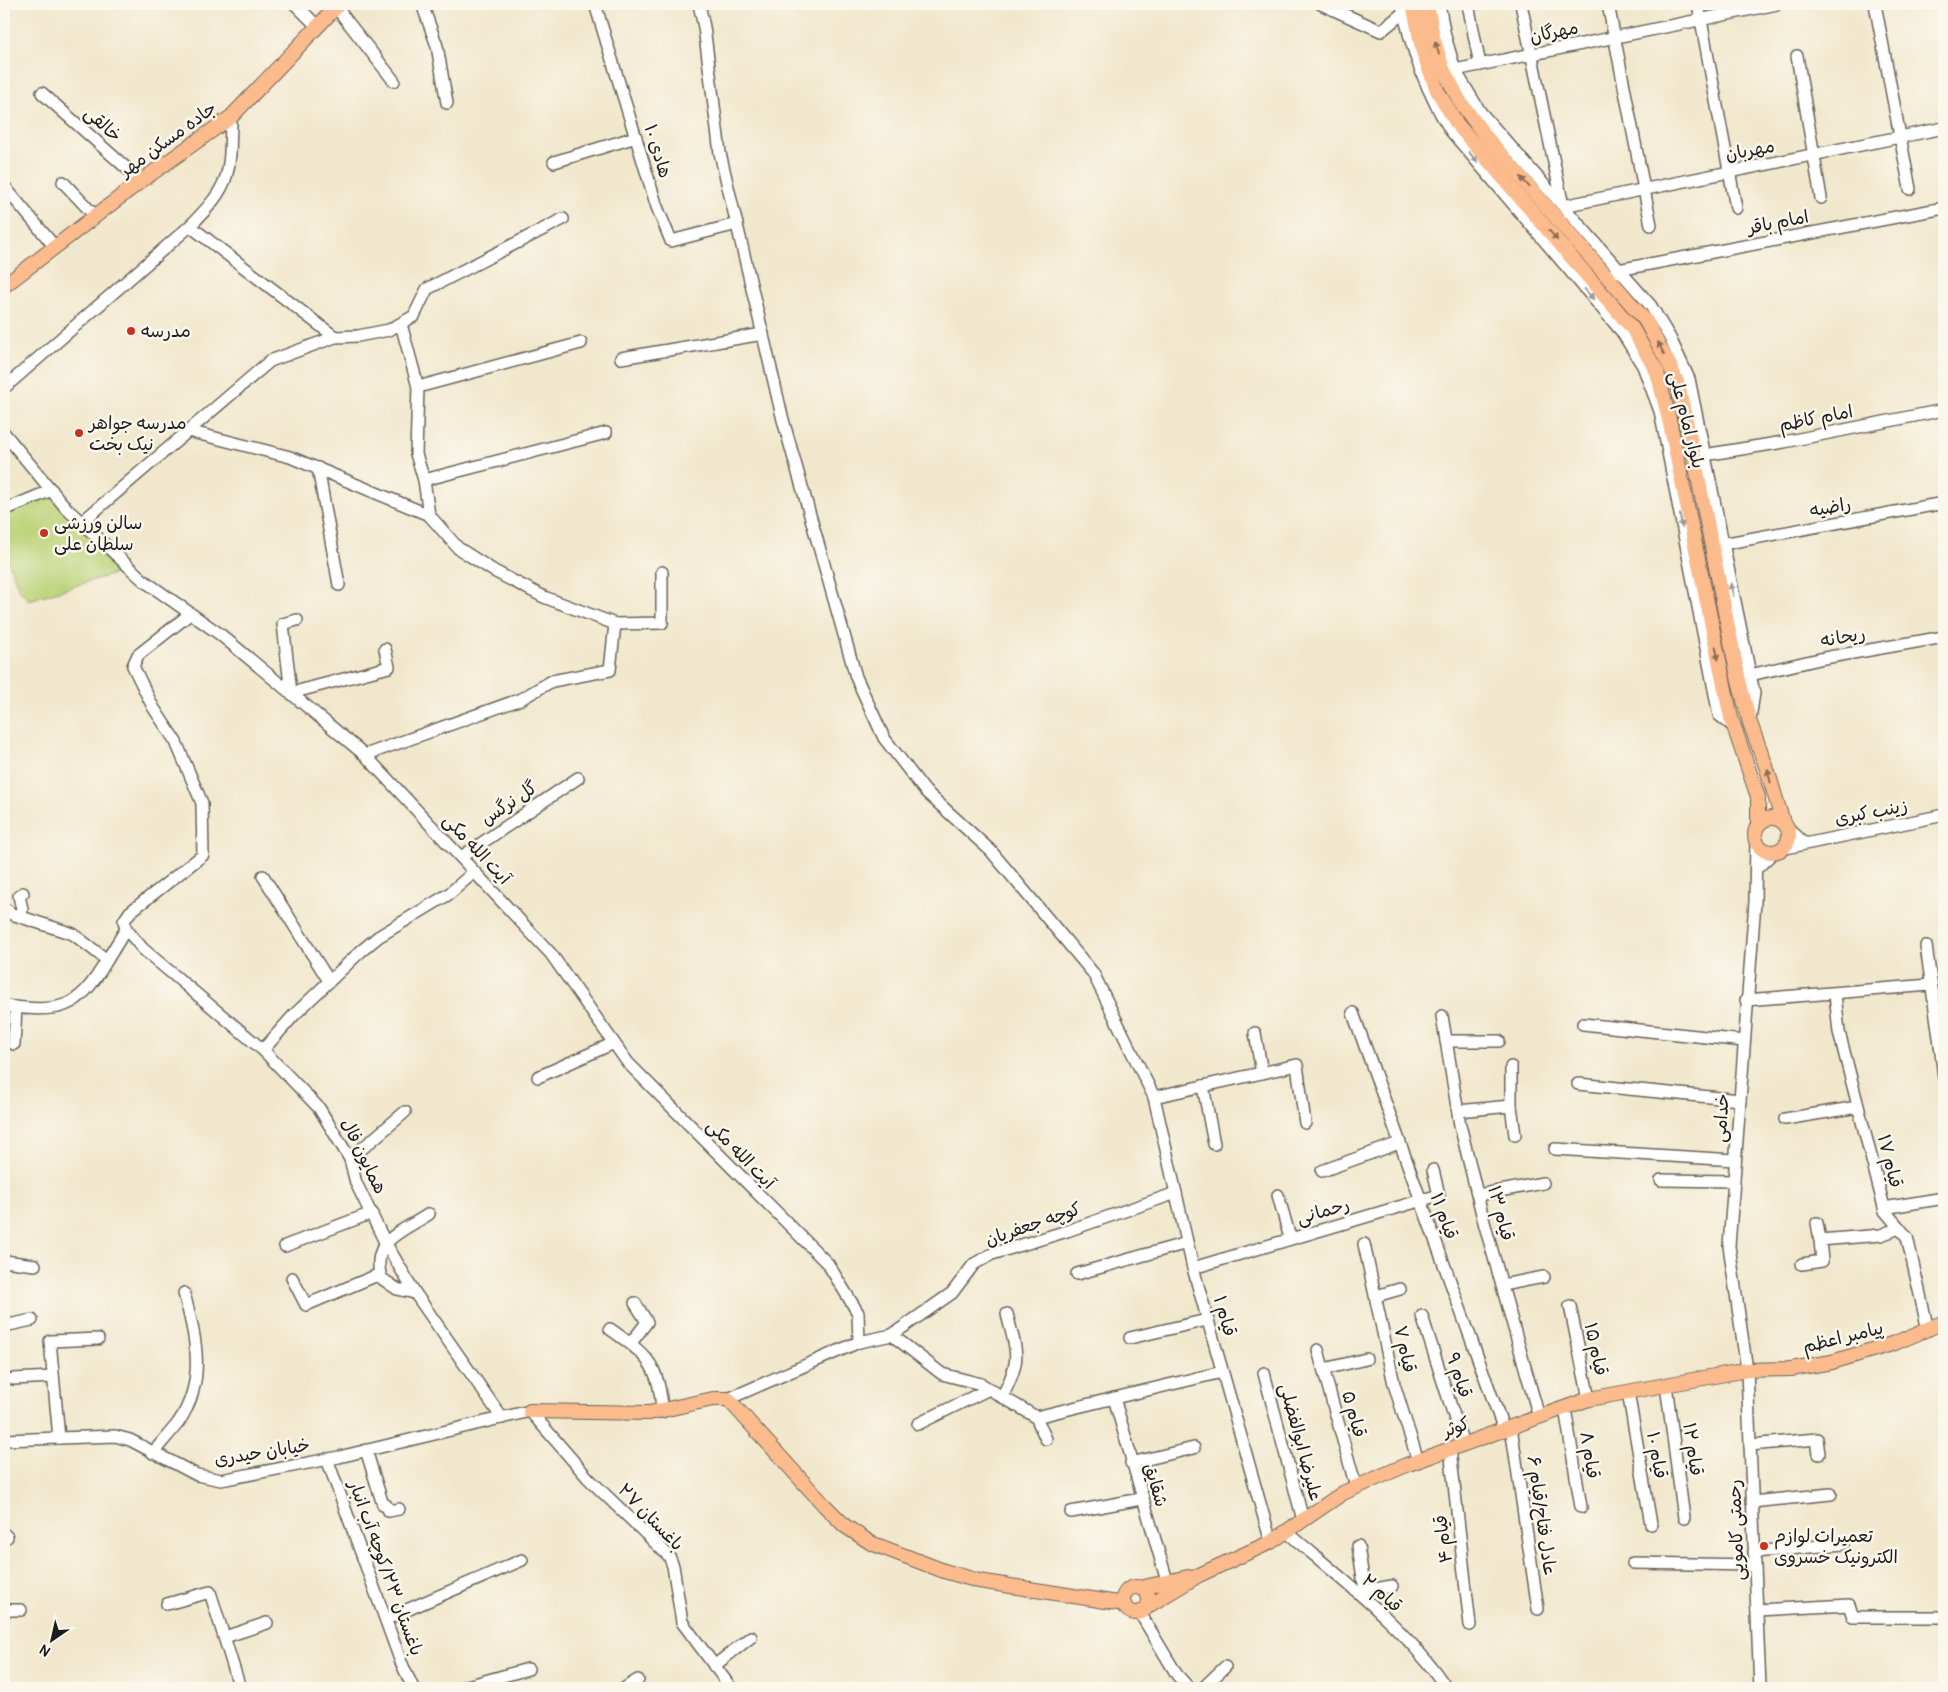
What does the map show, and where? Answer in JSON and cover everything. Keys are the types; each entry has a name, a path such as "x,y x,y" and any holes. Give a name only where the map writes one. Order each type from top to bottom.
{"main road":[{"name":"بلوار امام علی","path":"1427,4 1433,37 1443,69 1460,103 1485,136 1613,274 1645,320 1667,359 1678,385 1699,456 1738,678 1750,724 1766,766 1784,824"},
{"name":"جاده مسکن مهر","path":"4,286 141,181 231,117 337,5"},
{"name":"بلوار امام علی","path":"1406,7 1437,90 1457,124 1632,328 1657,372 1675,467 1734,727 1758,797 1758,825"},
{"path":"1734,727 1750,724"},
{"path":"1775,818 1784,824 1788,834 1787,843 1778,850 1764,850 1756,842 1755,833 1758,825 1765,819 1775,818"},
{"name":"پیامبر اعظم","path":"1747,1370 1792,1368 1832,1362 1894,1343 1944,1322"},
{"name":"کوثر","path":"1199,1575 1271,1542 1356,1488 1463,1444 1589,1399 1747,1370"},
{"path":"530,1411 662,1412 713,1399 728,1399 733,1402 824,1506 862,1538 953,1575 992,1584 1124,1604"},
{"path":"1081,1598 1199,1575"},
{"path":"1135,1588 1124,1595 1124,1604 1127,1610 1144,1609 1199,1575"},
{"path":"1135,1588 1146,1592 1149,1598 1144,1609"}],"street":[{"path":"295,4 318,27"},
{"path":"422,4 437,46 447,103"},
{"name":"هادی ۱۰","path":"595,4 657,207 671,241 737,224"},
{"name":"قیام ۱","path":"699,4 704,27 720,153 783,420 856,677 884,738 925,791 992,851 1017,879 1093,974 1154,1097 1193,1268 1271,1542"},
{"path":"1321,4 1381,31 1406,7"},
{"path":"1439,4 1444,36 1455,70 1481,113 1563,206 1613,274 1596,285"},
{"path":"1468,4 1480,65"},
{"path":"1521,4 1563,206"},
{"path":"1608,4 1651,225"},
{"path":"1698,4 1736,208"},
{"name":"مهرگان","path":"1455,70 1777,4"},
{"path":"1874,4 1910,189"},
{"path":"337,5 394,82"},
{"path":"1406,7 1421,74 1434,104 1451,131 1622,332 1643,366 1660,411 1675,467"},
{"path":"1797,56 1822,198"},
{"name":"خالقی","path":"42,93 141,181"},
{"path":"4,388 190,226 212,204 225,184 230,161 231,117"},
{"name":"مهربان","path":"1563,206 1944,128"},
{"path":"554,162 636,137"},
{"path":"63,182 95,216"},
{"path":"4,186 55,247"},
{"name":"امام باقر","path":"1613,274 1944,208"},
{"path":"82,522 270,361 335,338 389,330 414,316 427,289 563,220"},
{"path":"190,226 335,338"},
{"path":"401,324 418,387 416,454 424,480 429,515"},
{"path":"621,358 763,334"},
{"path":"418,387 581,343"},
{"name":"امام کاظم","path":"1699,456 1784,442 1944,410"},
{"path":"188,431 290,457 429,515 458,548 494,571 544,597 616,624 662,623 662,572"},
{"name":"آیت الله مکی","path":"4,433 82,522 142,580 221,635 365,755 551,954 628,1063 828,1264 858,1313 859,1342"},
{"path":"424,480 606,433"},
{"path":"1699,456 1722,544 1754,693 1750,724"},
{"path":"318,468 339,585"},
{"path":"4,510 52,490"},
{"name":"راضیه","path":"1722,544 1944,503"},
{"path":"4,1006 57,1009 74,1002 90,987 108,960 126,929 124,921 130,912 203,854 202,803 176,742 154,707 134,666 138,655 190,614"},
{"path":"297,620 283,624 291,692 390,667 386,650"},
{"path":"365,755 521,699 552,681 610,670 616,624"},
{"name":"ریحانه","path":"1750,675 1824,658 1944,638"},
{"name":"گل نرگس","path":"460,857 578,778"},
{"name":"زینب کبری","path":"1778,850 1944,815"},
{"path":"1784,824 1804,843"},
{"name":"خدامی","path":"1747,1370 1729,1246 1757,868 1756,842"},
{"path":"1757,868 1778,850"},
{"path":"263,1050 294,1015 378,937 449,894 474,872"},
{"path":"263,876 329,981"},
{"path":"21,917 22,909 19,900 22,893"},
{"path":"4,908 21,917 73,934 108,960"},
{"name":"همایون فال","path":"126,929 150,954 263,1050 319,1108 350,1159 356,1183 372,1212 385,1242 415,1293 502,1418"},
{"path":"1926,946 1930,985 1942,1044 1944,1078"},
{"path":"1746,1000 1930,985"},
{"name":"قیام ۱۷","path":"1835,994 1839,1032 1884,1208 1907,1237 1928,1330"},
{"path":"14,1044 16,1007"},
{"name":"قیام ۱۱","path":"1353,1013 1419,1201 1507,1428"},
{"name":"قیام ۱۳","path":"1442,1016 1458,1111 1478,1195 1539,1417"},
{"path":"1583,1024 1744,1041"},
{"path":"1256,1033 1262,1073"},
{"path":"1446,1041 1498,1041"},
{"path":"538,1077 614,1043"},
{"path":"1154,1097 1297,1065 1305,1123"},
{"path":"1511,1067 1511,1106 1515,1134"},
{"path":"1578,1084 1740,1100"},
{"path":"1203,1086 1214,1144"},
{"path":"1458,1111 1511,1106"},
{"path":"1785,1118 1858,1107"},
{"path":"350,1159 405,1112"},
{"path":"1322,1171 1399,1144"},
{"path":"1555,1149 1735,1160"},
{"name":"رحمانی","path":"1193,1268 1439,1195 1433,1170"},
{"path":"1662,1180 1734,1181"},
{"path":"1478,1195 1543,1183"},
{"name":"کوچه جعفریان","path":"728,1399 859,1342 892,1335 952,1294 974,1264 992,1254 1176,1193"},
{"path":"1278,1195 1290,1238"},
{"path":"1884,1208 1944,1198"},
{"path":"285,1246 372,1212"},
{"path":"415,1293 387,1284 380,1274 377,1259 385,1242 429,1214"},
{"path":"1802,1264 1822,1262 1817,1223"},
{"path":"1820,1240 1863,1238 1882,1235 1899,1228"},
{"path":"1077,1274 1187,1243"},
{"name":"قیام ۷","path":"1364,1244 1394,1384 1418,1461"},
{"path":"4,1261 35,1265"},
{"path":"292,1278 306,1305 380,1274"},
{"path":"1502,1285 1544,1278"},
{"path":"1376,1296 1400,1289"},
{"path":"153,1453 178,1423 191,1398 197,1380 196,1350 184,1293"},
{"path":"631,1343 647,1322 635,1302"},
{"name":"قیام ۱۵","path":"1570,1306 1589,1399"},
{"path":"1002,1397 1014,1373 1017,1356 1007,1314"},
{"name":"قیام ۹","path":"1422,1316 1463,1444"},
{"path":"4,1326 32,1320"},
{"path":"1130,1338 1207,1320"},
{"path":"610,1329 631,1343 648,1359 661,1386 662,1412"},
{"path":"892,1335 942,1374 981,1384 1036,1417 1046,1439"},
{"path":"59,1438 50,1341 98,1339"},
{"name":"قیام ۵","path":"1318,1350 1356,1488"},
{"path":"1324,1369 1366,1359"},
{"name":"رحمتی کامویی","path":"1747,1370 1760,1688"},
{"path":"1036,1417 1222,1372"},
{"name":"علیرضا ابوالفضلی","path":"1264,1373 1303,1520"},
{"path":"12,1379 53,1377"},
{"name":"قیام ۱۲","path":"1666,1385 1684,1518"},
{"path":"918,1424 989,1389"},
{"name":"قیام ۱۰","path":"1628,1392 1651,1524"},
{"name":"شقایق","path":"1114,1398 1141,1499 1167,1581"},
{"name":"قیام ۸","path":"1565,1408 1581,1507"},
{"name":"خیابان حیدری","path":"4,1440 115,1436 130,1440 197,1475 221,1480 327,1459 530,1411"},
{"name":"باغستان ۲۷","path":"530,1411 584,1474 669,1556 673,1566 679,1614 682,1622 731,1688"},
{"name":"عادل فتاح/قیام ۶","path":"1507,1428 1538,1609"},
{"path":"1750,1445 1817,1439 1819,1454"},
{"path":"1131,1463 1194,1448"},
{"name":"قیام ۴","path":"1450,1449 1470,1625"},
{"path":"366,1450 383,1505 386,1504 389,1511 398,1509"},
{"name":"باغستان ۲۳/کوچه آب انبار","path":"327,1459 413,1688"},
{"path":"1752,1502 1831,1494"},
{"path":"1070,1512 1141,1499"},
{"name":"قیام ۲","path":"1287,1532 1361,1592 1400,1632 1439,1677 1446,1688"},
{"path":"1754,1552 1843,1544"},
{"path":"1358,1546 1361,1592 1392,1586"},
{"path":"386,1619 522,1560"},
{"path":"1633,1563 1755,1565"},
{"path":"167,1604 210,1592 240,1688"},
{"path":"1757,1610 1849,1605 1853,1616 1944,1617"},
{"path":"1144,1609 1177,1675 1189,1688"},
{"path":"4,1610 21,1610"},
{"path":"224,1637 267,1623"},
{"path":"714,1666 751,1638"},
{"path":"1203,1688 1225,1667"},
{"path":"460,1688 528,1670"},
{"path":"625,1688 638,1680"}],"green space":[{"name":"سالن ورزشی سلطان علی","path":"52,490 117,573 29,600 19,589 4,551 4,515"}],"place":[{"name":"مدرسه","path":"131,331"},
{"name":"مدرسه جواهر نیک بخت","path":"79,433"},
{"name":"سالن ورزشی سلطان علی","path":"44,533"},
{"name":"تعمیرات لوازم الکترونیک خسروی","path":"1764,1546"}]}
